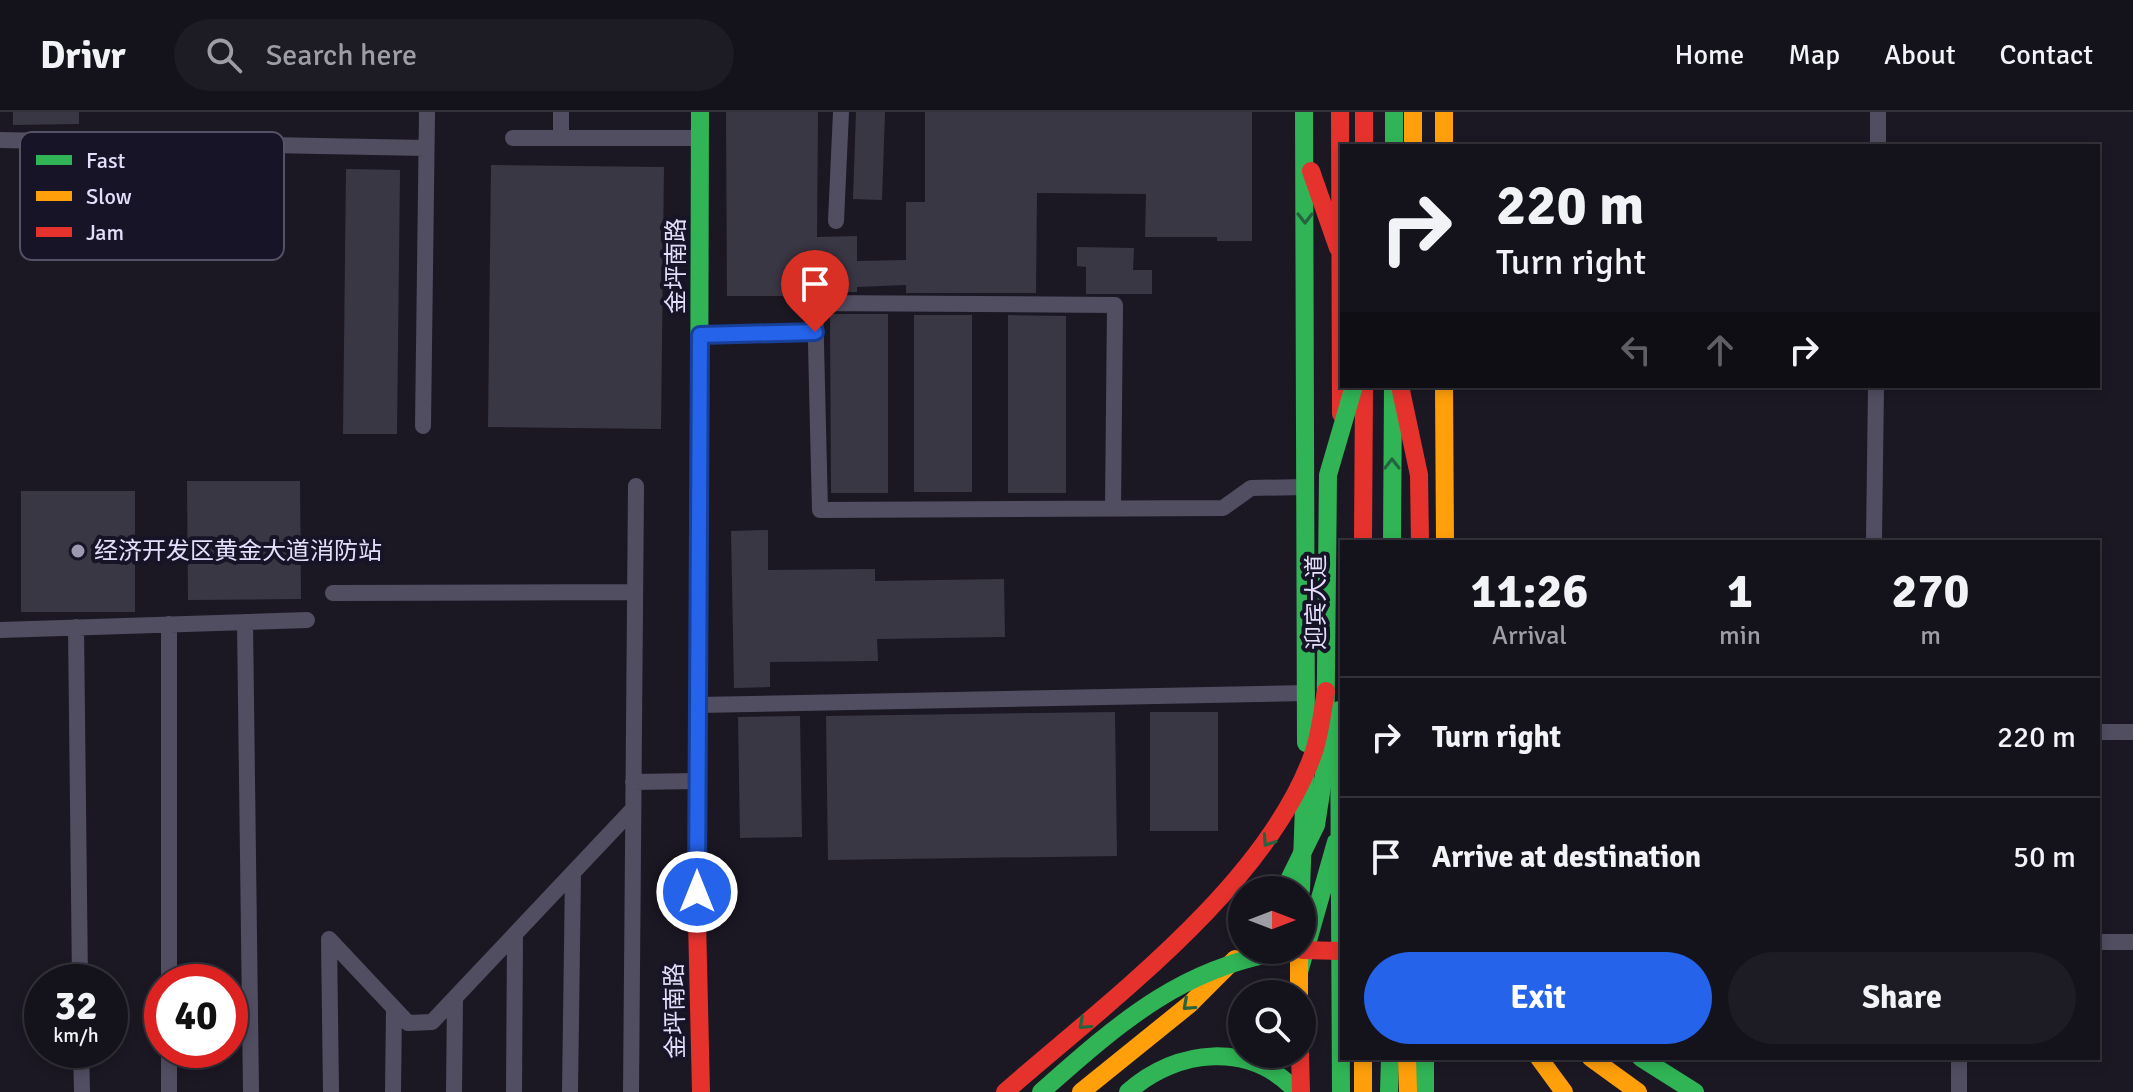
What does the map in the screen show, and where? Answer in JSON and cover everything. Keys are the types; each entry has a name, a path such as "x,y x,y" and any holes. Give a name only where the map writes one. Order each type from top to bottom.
{"main road":[{"name":"金坪南路","path":"700,112 698,781 701,1092"},
{"name":"迎宾大道","path":"1302,876 1316,692 1306,487 1304,112"},
{"name":"迎宾大道","path":"1340,112 1340,144"},
{"path":"1364,112 1364,144"},
{"path":"1394,112 1394,144"},
{"path":"1413,112 1413,144"},
{"path":"1444,112 1444,144"},
{"path":"1304,150 1340,253"},
{"name":"迎宾大道","path":"1341,388 1341,540"},
{"path":"1005,1092 1134,979 1242,876 1290,805 1313,755 1328,475 1353,388"},
{"path":"1363,540 1364,388"},
{"path":"1392,540 1393,388"},
{"path":"1400,388 1419,475 1420,540"},
{"path":"1409,540 1410,388"},
{"path":"1444,388 1445,540"},
{"name":"迎宾大道","path":"1340,642 1340,962"},
{"path":"1291,876 1316,825 1325,767 1316,692"},
{"path":"1299,972 1339,833"},
{"path":"1316,950 1340,951"},
{"path":"1041,1092 1144,1004 1201,972 1228,963"},
{"path":"1081,1092 1190,1004 1230,964"},
{"path":"1299,964 1299,980"},
{"path":"1128,1092 1156,1070 1191,1057 1229,1055 1267,1066 1299,1092"},
{"name":"迎宾大道","path":"1341,1060 1341,1092"},
{"path":"1363,1060 1363,1092"},
{"path":"1389,1092 1390,1060"},
{"path":"1407,1060 1408,1092"},
{"path":"1425,1060 1425,1092"},
{"path":"1540,1060 1564,1092"},
{"path":"1594,1060 1638,1092"},
{"path":"1644,1060 1695,1092"},
{"path":"1299,1092 1300,1068"}],"street":[{"path":"423,426 427,112"},
{"path":"561,112 561,138"},
{"path":"836,221 841,112"},
{"path":"1878,112 1878,144"},
{"path":"513,138 700,138"},
{"path":"0,140 20,140"},
{"path":"284,145 426,148"},
{"path":"1113,508 1115,305 815,303 820,510 1223,508 1251,488 1306,487"},
{"path":"700,335 815,332"},
{"path":"1874,539 1876,388"},
{"path":"631,1092 636,486"},
{"path":"333,593 635,592"},
{"path":"0,630 307,620"},
{"path":"245,622 251,1092"},
{"path":"169,624 169,964"},
{"path":"76,627 80,964"},
{"path":"698,705 1316,692"},
{"path":"2100,732 2133,732"},
{"path":"633,782 698,781"},
{"path":"331,1092 329,939 408,1023 432,1022 633,809"},
{"path":"570,1092 573,873"},
{"path":"514,1092 515,935"},
{"path":"2100,942 2133,942"},
{"path":"454,1092 455,999"},
{"path":"393,1092 394,1010"},
{"path":"1959,1060 1959,1092"},
{"path":"81,1068 82,1092"},
{"path":"169,1068 169,1092"}],"building":[{"path":"13,112 79,112 79,124 13,125"},
{"path":"726,112 818,112 817,237 857,236 857,261 906,260 906,202 925,202 925,112 1252,112 1252,241 1217,241 1217,237 1145,237 1146,194 1037,193 1036,293 906,293 906,285 857,287 857,292 815,292 807,296 727,296"},
{"path":"856,112 885,112 882,200 853,199"},
{"path":"491,165 664,167 661,429 488,427"},
{"path":"346,169 400,170 397,434 343,434"},
{"path":"1077,247 1134,248 1133,270 1152,270 1152,294 1086,294 1086,267 1077,266"},
{"path":"830,314 888,314 888,493 831,493"},
{"path":"914,315 972,315 972,492 914,492"},
{"path":"1008,315 1066,316 1066,493 1008,493"},
{"path":"187,481 300,481 301,599 188,600"},
{"name":"经济开发区黄金大道消防站","path":"21,491 135,491 135,612 21,612"},
{"path":"768,530 768,570 875,569 875,581 1004,579 1005,637 877,639 878,661 770,662 770,687 734,688 731,531"},
{"path":"1115,712 1117,856 828,860 826,716"},
{"path":"1150,712 1218,712 1218,831 1150,831"},
{"path":"800,716 802,837 740,838 738,717"}],"traffic: fast":[{"path":"699,469 700,112"},
{"path":"1304,112 1306,743"},
{"path":"1394,112 1394,144"},
{"path":"1291,876 1316,825 1325,767 1328,475 1353,388"},
{"path":"1392,540 1393,388"},
{"path":"1339,710 1340,901"},
{"path":"1301,876 1305,777"},
{"path":"1299,972 1336,842"},
{"path":"1041,1092 1127,1020 1187,982 1233,964"},
{"path":"1128,1092 1147,1077 1169,1066 1214,1056 1258,1064 1279,1076 1297,1092"},
{"path":"1341,1060 1341,1092"},
{"path":"1389,1092 1390,1060"},
{"path":"1425,1060 1425,1092"},
{"path":"1644,1060 1695,1092"}],"traffic: slow":[{"path":"1413,112 1413,144"},
{"path":"1444,112 1444,144"},
{"path":"1444,388 1445,540"},
{"path":"1081,1092 1190,1004 1230,964"},
{"path":"1299,964 1299,980"},
{"path":"1363,1060 1363,1092"},
{"path":"1407,1060 1408,1092"},
{"path":"1540,1060 1564,1092"},
{"path":"1594,1060 1638,1092"}],"traffic: jam":[{"path":"1340,112 1340,144"},
{"path":"1364,112 1364,144"},
{"path":"1311,171 1338,248"},
{"path":"1341,388 1341,414"},
{"path":"1363,540 1364,388"},
{"path":"1400,388 1419,475 1420,540"},
{"path":"699,469 697,920 701,1092"},
{"path":"1005,1092 1179,940 1258,852 1289,805 1312,757 1326,691"},
{"path":"1316,950 1340,951"},
{"path":"1300,1068 1301,1092"}],"place":[{"name":"经济开发区黄金大道消防站","path":"78,551"}],"route":[{"path":"697,892 700,335 815,332"}]}
